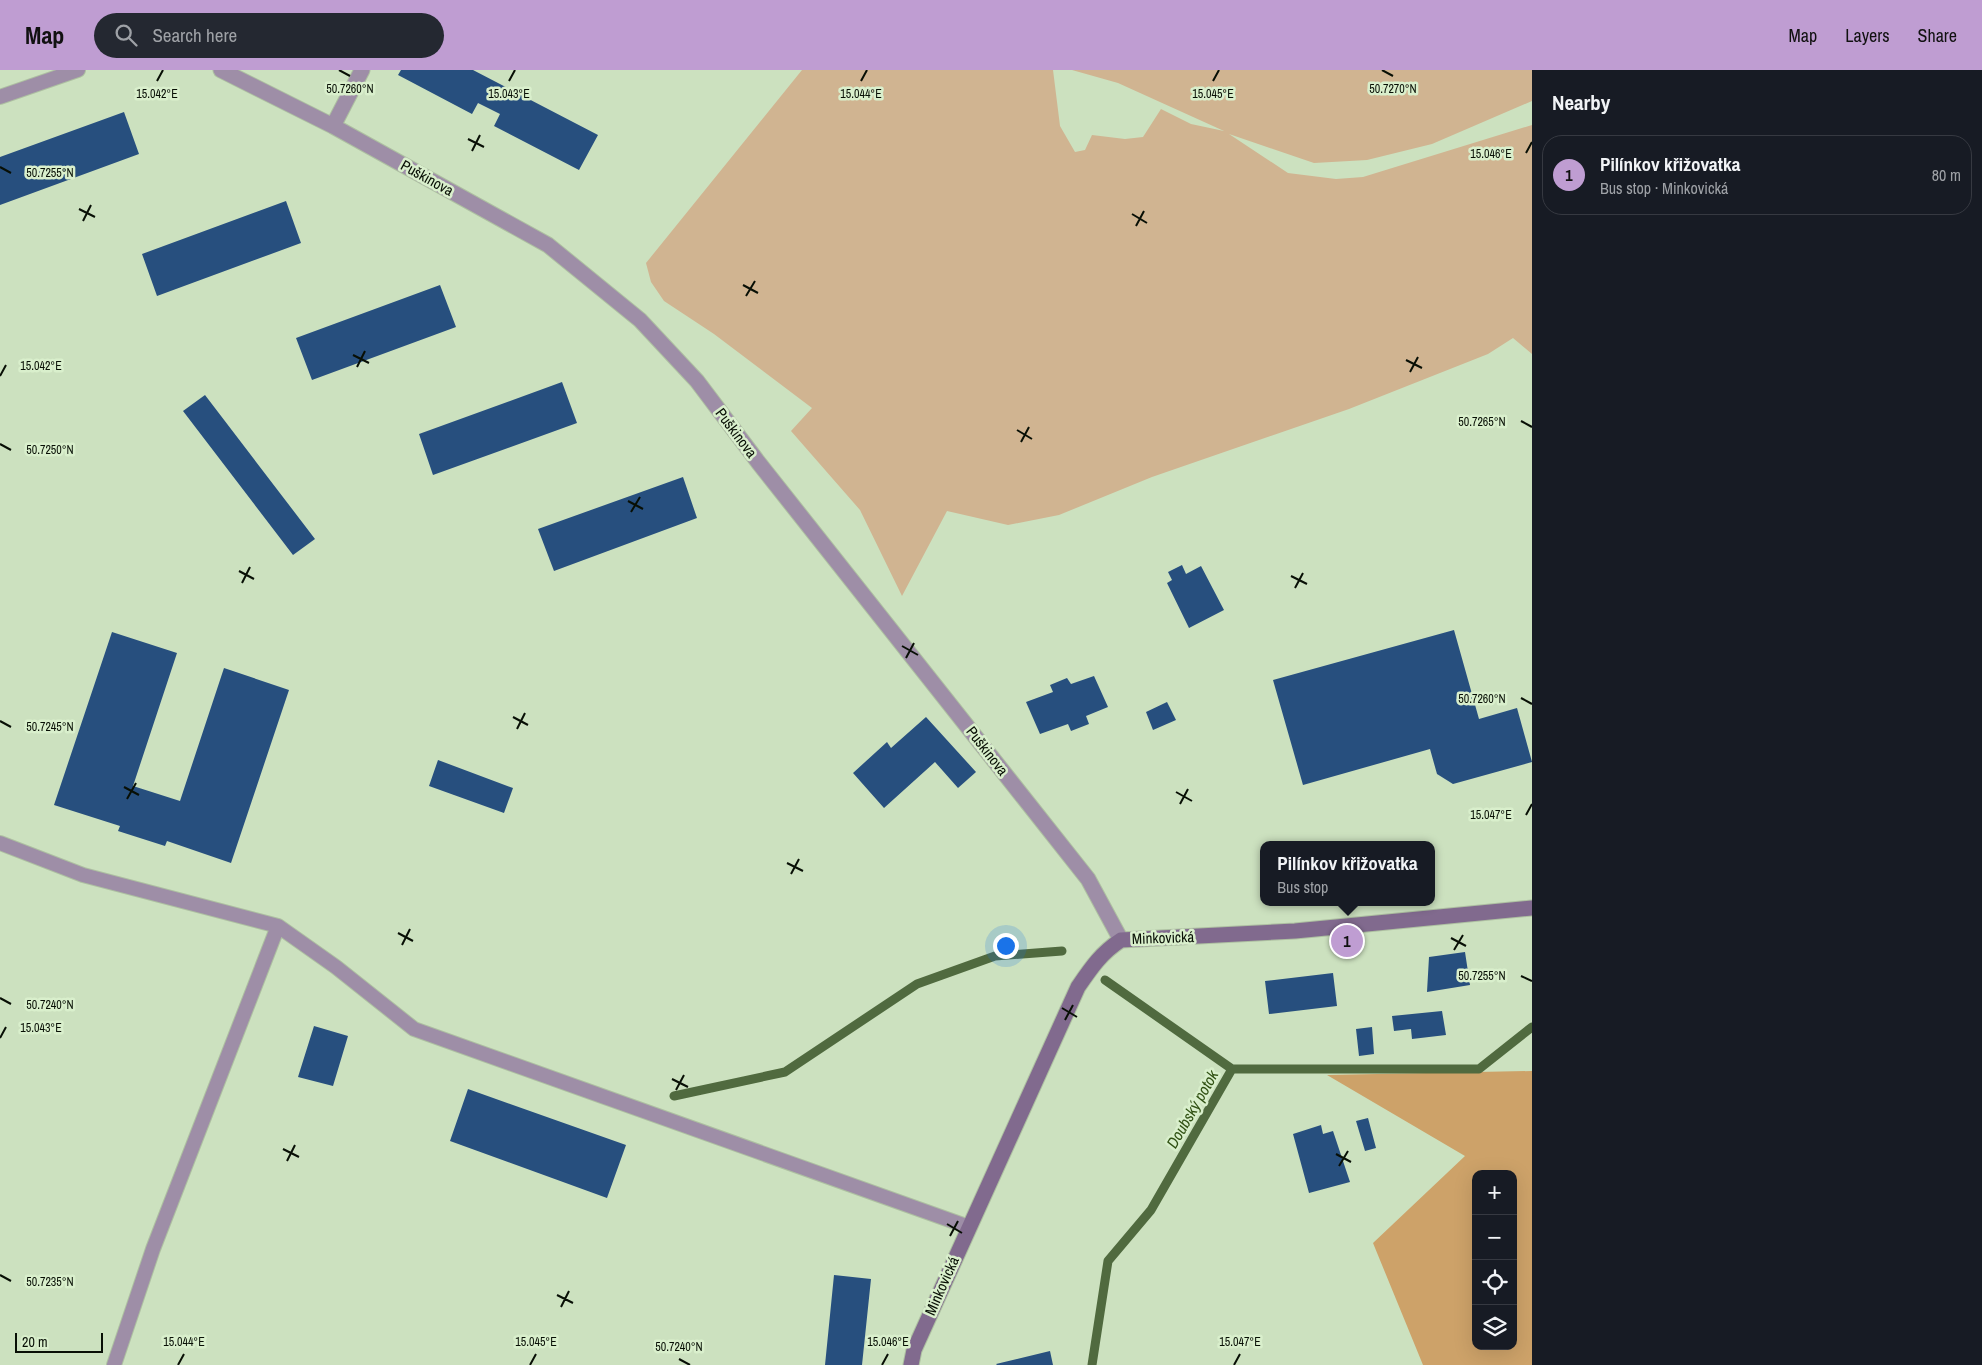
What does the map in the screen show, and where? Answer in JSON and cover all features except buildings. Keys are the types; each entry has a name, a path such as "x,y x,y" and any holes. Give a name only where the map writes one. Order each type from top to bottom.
{"street":[{"name":"Puškinova","path":"222,70 333,126 548,245 640,320 697,380 758,462 1088,879 1121,940"},
{"path":"333,126 362,70"},
{"name":"Minkovická","path":"911,1365 914,1350 1078,987 1095,961 1106,949 1121,940 1295,931 1532,908"}],"lane":[{"path":"0,97 78,70"},
{"path":"0,843 83,875 278,926 336,967 414,1028 969,1226"},
{"path":"114,1365 153,1250 278,926"}],"shaded area":[{"path":"802,70 1053,70 1060,126 1075,152 1085,150 1092,135 1125,139 1143,137 1161,109 1191,124 1224,131 1118,83 1072,70 1532,70 1532,101 1432,144 1367,160 1314,163 1229,134 1288,173 1336,179 1363,177 1532,125 1532,354 1513,338 1488,354 1349,409 1152,477 1059,515 1008,525 947,511 902,596 860,510 791,431 812,408 714,334 664,301 651,282 646,263"},
{"path":"1532,1071 1532,1365 1423,1365 1373,1243 1465,1156 1327,1075"}],"waterway":[{"path":"674,1096 785,1072 917,984 995,956 1062,951"},
{"path":"1105,980 1232,1069"},
{"name":"Doubský potok","path":"1092,1365 1108,1261 1151,1210 1232,1069 1479,1069 1532,1027"}],"place":[{"name":"Pilínkov křižovatka","path":"1347,941"}]}
